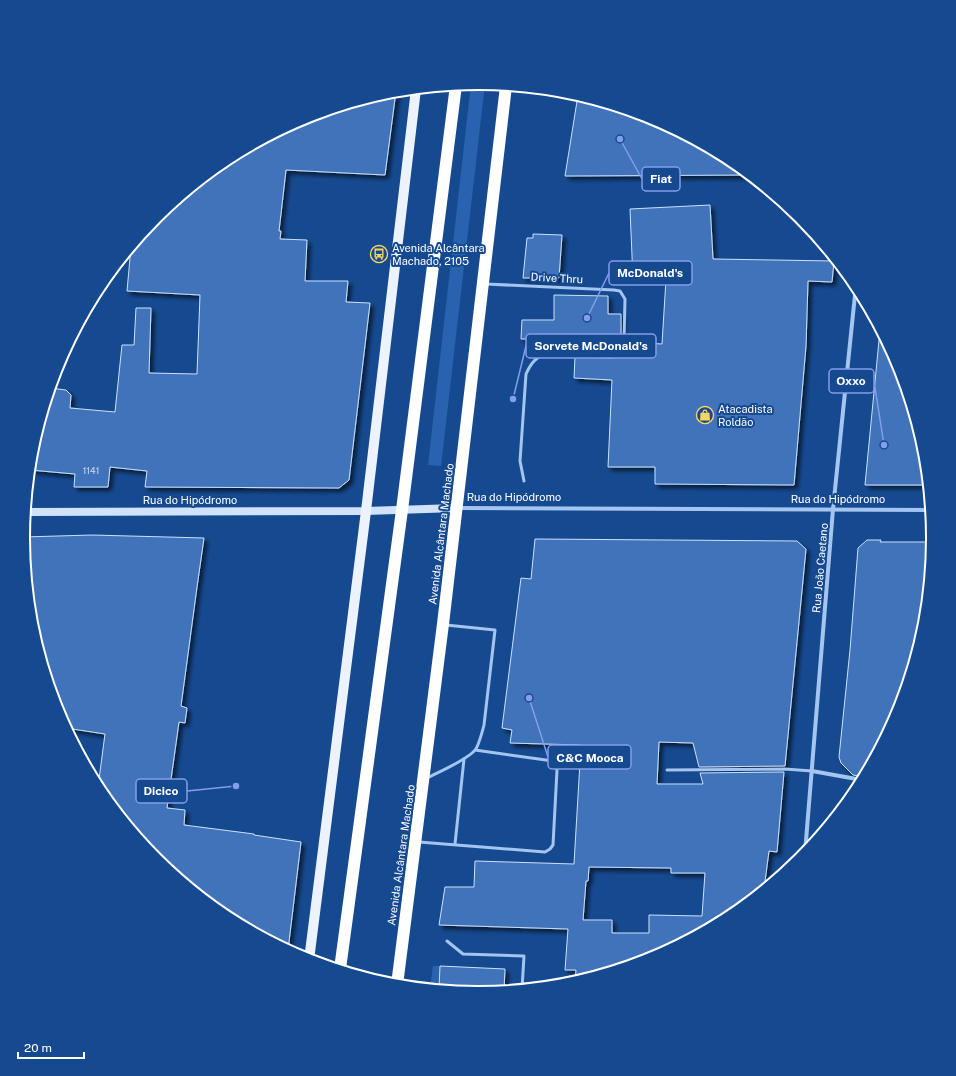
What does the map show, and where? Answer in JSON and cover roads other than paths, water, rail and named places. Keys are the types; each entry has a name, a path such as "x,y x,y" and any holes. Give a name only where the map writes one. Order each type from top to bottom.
{"highway":[{"path":"341,964 402,510 455,91"},
{"name":"Avenida Alcântara Machado","path":"398,978 443,624 505,91"}],"main road":[{"path":"310,953 366,511 415,95"}],"street":[{"name":"Rua João Caetano","path":"806,843 833,510 855,296"},
{"name":"Rua do Hipódromo","path":"31,512 366,511 456,508 925,510"},
{"path":"812,771 855,779"}],"lane":[{"name":"Drive Thru","path":"483,284 614,290 620,291 625,299 624,340 621,348 616,353 610,356 550,353 541,354 530,366 526,374 520,461 524,481"},
{"path":"424,780 464,758 475,750 484,725 495,630 443,624"},
{"path":"415,841 545,852 553,845 557,770 553,761 475,750"},
{"path":"454,844 464,758"},
{"path":"667,770 785,769 812,771"},
{"path":"447,941 463,954 524,956 522,983"}],"place":[{"name":"Fiat","path":"620,139"},
{"name":"Avenida Alcântara Machado, 2105","path":"379,254"},
{"name":"McDonald's","path":"587,318"},
{"name":"Sorvete McDonald's","path":"513,399"},
{"name":"Atacadista Roldão","path":"705,415"},
{"name":"Oxxo","path":"884,445"},
{"name":"C&C Mooca","path":"529,698"},
{"name":"Dicico","path":"236,786"}]}
